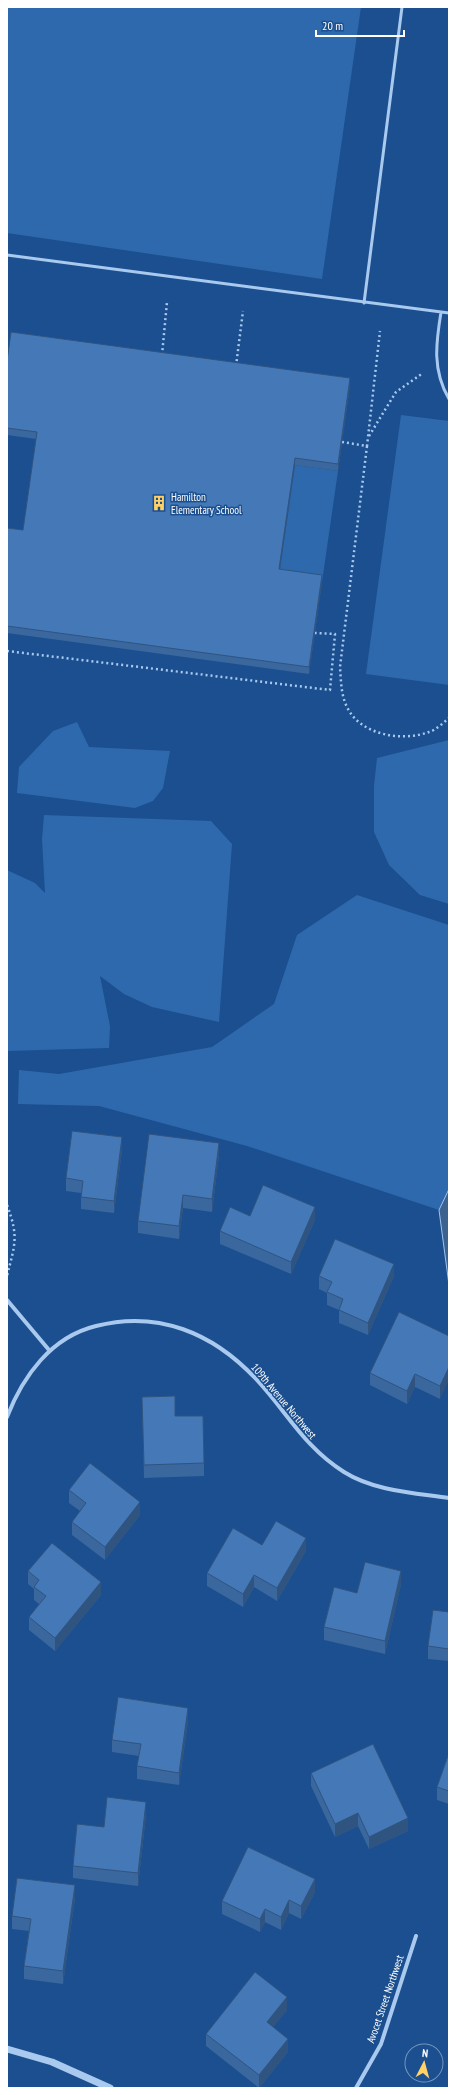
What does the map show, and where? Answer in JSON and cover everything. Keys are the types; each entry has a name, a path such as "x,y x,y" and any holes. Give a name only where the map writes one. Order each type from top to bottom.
{"street":[{"path":"7,1300 49,1350"},
{"name":"109th Avenue Northwest","path":"7,1417 23,1382 49,1350 72,1334 108,1323 140,1320 175,1325 208,1340 232,1356 256,1379 310,1446 346,1473 368,1484 449,1498"},
{"name":"Avocet Street Northwest","path":"356,2088 381,2044 416,1936"},
{"path":"7,2049 52,2062 110,2088"}],"lane":[{"path":"364,303 402,7"},
{"path":"7,255 449,313"},
{"path":"441,312 435,350 442,386 449,399"}],"path":[{"path":"162,360 167,302"},
{"path":"236,369 243,311"},
{"path":"380,331 340,667 342,692 347,708 358,722 371,730 403,736 431,732 449,718"},
{"path":"368,439 396,392 420,374 432,371 439,372"},
{"path":"342,442 367,446"},
{"path":"7,651 330,690 335,634 315,632"},
{"path":"7,1205 16,1233 14,1249 7,1276"}],"shaded area":[{"path":"7,7 361,7 322,279 7,233"},
{"path":"401,415 449,421 449,685 366,674"},
{"path":"295,465 338,471 322,582 279,576"},
{"path":"77,722 89,747 170,751 163,788 153,801 135,808 17,793 19,767 53,731"},
{"path":"449,740 449,904 420,895 389,865 374,832 374,786 377,758"},
{"path":"44,815 211,821 232,844 219,1022 152,1007 124,994 100,976 110,1026 109,1048 7,1051 7,870 35,883 45,893 42,839"},
{"path":"357,895 449,925 449,1189 439,1210 247,1146 99,1106 18,1104 19,1070 59,1074 212,1047 274,1004 297,935"},
{"path":"449,1189 449,1285 439,1210"}],"building":[{"name":"Hamilton Elementary School","path":"11,332 350,378 338,464 295,458 279,569 322,575 309,667 7,626 7,528 23,530 37,432 7,428 7,361"},
{"path":"72,1131 122,1137 114,1201 81,1197 83,1181 66,1178"},
{"path":"149,1134 219,1143 212,1199 183,1195 179,1226 138,1221"},
{"path":"263,1185 315,1207 291,1262 220,1231 230,1207 250,1216"},
{"path":"335,1239 394,1264 368,1323 339,1310 343,1299 327,1292 332,1282 319,1276"},
{"path":"399,1312 449,1336 449,1367 440,1386 415,1374 407,1391 370,1373"},
{"path":"175,1396 175,1416 203,1416 204,1463 144,1465 142,1397"},
{"path":"90,1463 140,1502 105,1547 72,1522 86,1503 69,1490"},
{"path":"276,1521 306,1538 277,1588 254,1575 243,1594 207,1573 233,1528 262,1545"},
{"path":"52,1543 101,1582 55,1638 29,1617 46,1596 34,1587 39,1580 28,1571"},
{"path":"365,1562 401,1571 385,1641 324,1627 334,1587 357,1593"},
{"path":"433,1610 449,1612 449,1649 428,1646"},
{"path":"118,1697 188,1708 179,1773 137,1766 141,1744 112,1740"},
{"path":"373,1744 408,1818 369,1837 358,1813 335,1824 311,1773"},
{"path":"449,1753 449,1791 437,1787"},
{"path":"107,1797 146,1802 138,1873 73,1866 77,1824 104,1827"},
{"path":"248,1847 315,1879 301,1906 289,1900 281,1917 265,1909 260,1919 222,1901"},
{"path":"17,1878 75,1885 63,1971 24,1966 31,1919 12,1916"},
{"path":"255,1972 287,1997 267,2022 288,2039 259,2075 206,2034"}],"place":[{"name":"Hamilton Elementary School","path":"159,503"}]}
